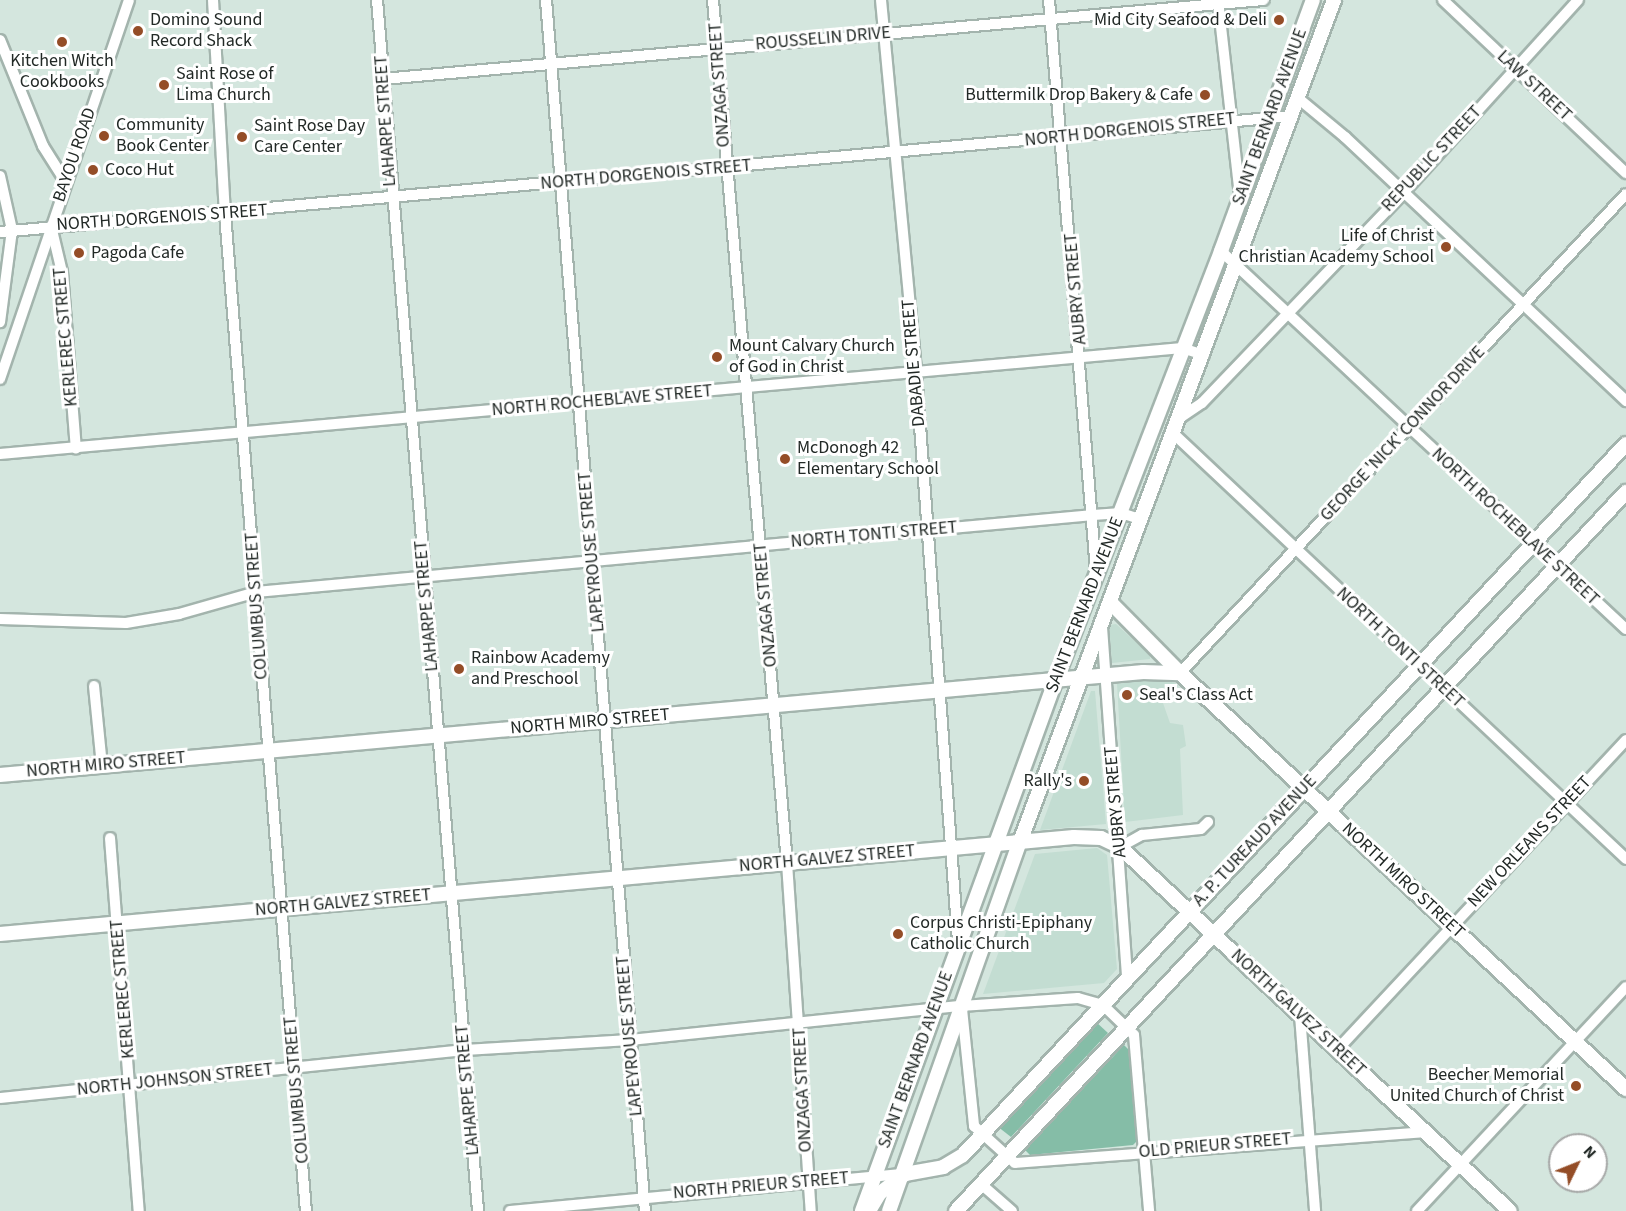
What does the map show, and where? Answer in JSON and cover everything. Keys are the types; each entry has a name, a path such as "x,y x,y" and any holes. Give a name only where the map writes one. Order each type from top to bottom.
{"street":[{"name":"BAYOU ROAD","path":"0,379 65,181 129,0"},
{"name":"COLUMBUS STREET","path":"213,0 225,214 306,1211"},
{"name":"LAHARPE STREET","path":"377,0 478,1211"},
{"name":"LAPEYROUSE STREET","path":"546,0 559,183 580,402 645,1211"},
{"name":"ONZAGA STREET","path":"713,0 726,168 748,388 800,1022 811,1211"},
{"name":"DABADIE STREET","path":"881,0 893,153 916,371 958,941"},
{"name":"AUBRY STREET","path":"1049,0 1082,357 1097,578"},
{"name":"ROUSSELIN DRIVE","path":"383,79 1051,20 1218,2 1263,0"},
{"name":"SAINT BERNARD AVENUE","path":"862,1211 937,1008 958,941 1182,348 1221,251 1313,0"},
{"name":"SAINT BERNARD AVENUE","path":"889,1211 905,1174 961,1006 1020,842 1175,435 1334,0"},
{"name":"LAW STREET","path":"1443,0 1626,173"},
{"name":"REPUBLIC STREET","path":"1181,417 1201,404 1404,192 1578,0"},
{"path":"1218,2 1229,120 1240,197"},
{"path":"0,40 43,146 65,181"},
{"path":"1298,98 1526,303 1626,401"},
{"name":"NORTH DORGENOIS STREET","path":"0,232 392,199 1291,116"},
{"path":"0,176 12,230 0,322"},
{"name":"GEORGE 'NICK' CONNOR DRIVE","path":"1180,673 1626,194"},
{"name":"KERLEREC STREET","path":"51,226 62,272 76,448"},
{"name":"NORTH ROCHEBLAVE STREET","path":"1221,251 1626,629"},
{"name":"NORTH ROCHEBLAVE STREET","path":"0,454 1182,348 1204,355"},
{"name":"NORTH TONTI STREET","path":"1175,435 1626,859"},
{"name":"A. P. TUREAUD AVENUE","path":"869,1211 880,1194 905,1174 944,1167 963,1155 1626,444"},
{"name":"A. P. TUREAUD AVENUE","path":"956,1211 1626,492"},
{"name":"NORTH TONTI STREET","path":"0,619 126,623 179,614 256,592 1094,515 1121,513 1142,520"},
{"name":"NORTH MIRO STREET","path":"1110,602 1180,673 1626,1089"},
{"name":"AUBRY STREET","path":"1102,625 1120,847 1127,980"},
{"name":"NORTH MIRO STREET","path":"0,775 1056,679 1180,673"},
{"path":"94,686 102,766"},
{"name":"NEW ORLEANS STREET","path":"1337,1050 1626,740"},
{"path":"1120,847 1142,835 1201,829 1208,822"},
{"name":"NORTH GALVEZ STREET","path":"0,934 996,844 1083,837 1106,840 1120,847 1510,1211"},
{"name":"KERLEREC STREET","path":"110,838 132,1086 139,1211"},
{"path":"1417,1211 1626,987"},
{"name":"NORTH JOHNSON STREET","path":"0,1098 465,1050 630,1040 937,1008 1078,998 1103,1005"},
{"path":"1103,1005 1134,1035 1149,1211"},
{"path":"961,1006 975,1126 1008,1157"},
{"path":"1300,1015 1315,1211"},
{"name":"OLD PRIEUR STREET","path":"1008,1157 1015,1163 1026,1163 1310,1138 1425,1132"},
{"name":"NORTH PRIEUR STREET","path":"510,1211 905,1174"},
{"path":"981,1185 1012,1211"}],"shaded area":[{"path":"1116,624 1150,655 1150,659 1112,663 1109,625"},
{"path":"1162,678 1179,685 1163,703 1170,723 1183,725 1186,746 1180,749 1183,815 1125,822 1117,684"},
{"path":"1091,691 1095,691 1106,824 1040,830"},
{"path":"1097,848 1107,855 1117,969 1104,983 983,994 1035,854"}],"green space":[{"path":"1095,1021 1108,1033 1011,1137 997,1126"},
{"path":"1124,1045 1129,1050 1137,1141 1133,1145 1030,1155 1025,1150"}],"place":[{"name":"Mid City Seafood & Deli","path":"1279,20"},
{"name":"Domino Sound Record Shack","path":"138,31"},
{"name":"Kitchen Witch Cookbooks","path":"62,42"},
{"name":"Saint Rose of Lima Church","path":"164,85"},
{"name":"Buttermilk Drop Bakery & Cafe","path":"1205,95"},
{"name":"Community Book Center","path":"104,136"},
{"name":"Saint Rose Day Care Center","path":"242,137"},
{"name":"Coco Hut","path":"93,170"},
{"name":"Life of Christ Christian Academy School","path":"1446,247"},
{"name":"Pagoda Cafe","path":"79,253"},
{"name":"Mount Calvary Church of God in Christ","path":"717,357"},
{"name":"McDonogh 42 Elementary School","path":"785,459"},
{"name":"Rainbow Academy and Preschool","path":"459,669"},
{"name":"Seal's Class Act","path":"1127,695"},
{"name":"Rally's","path":"1084,781"},
{"name":"Corpus Christi-Epiphany Catholic Church","path":"898,934"},
{"name":"Beecher Memorial United Church of Christ","path":"1576,1086"}]}
